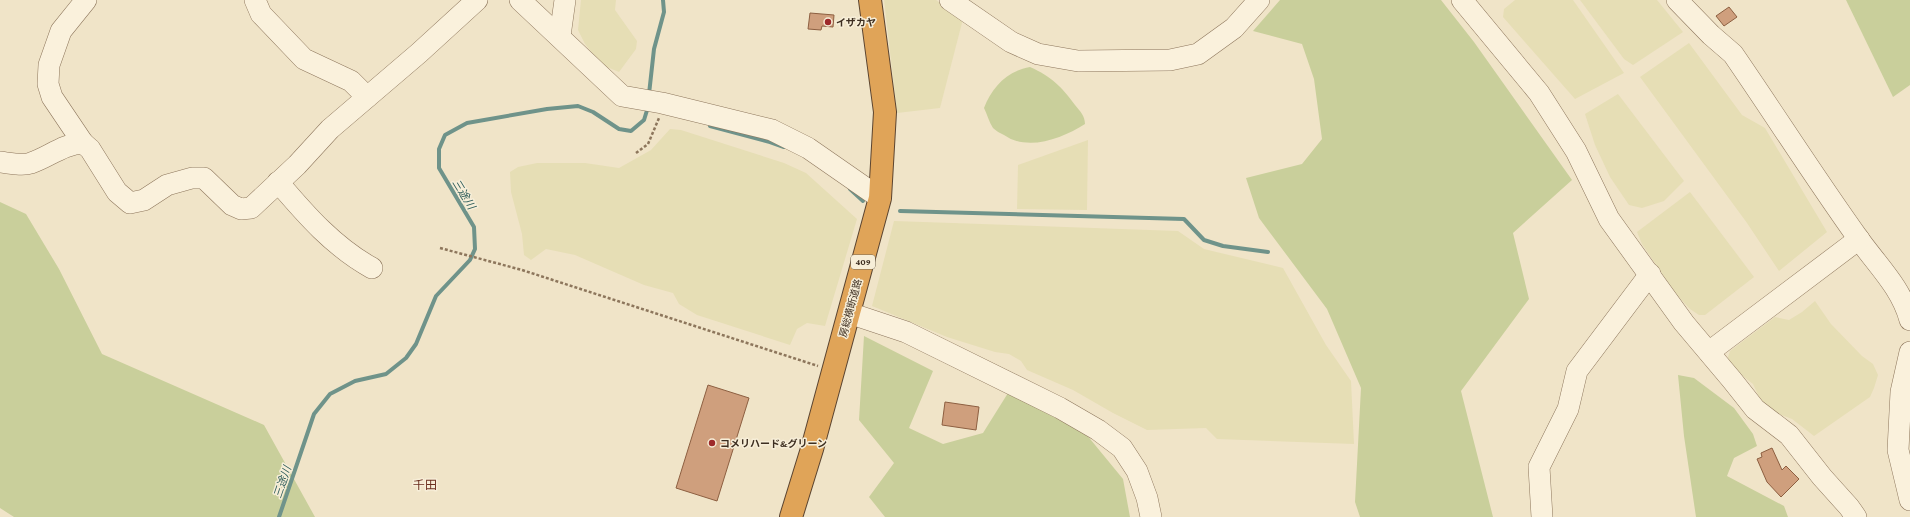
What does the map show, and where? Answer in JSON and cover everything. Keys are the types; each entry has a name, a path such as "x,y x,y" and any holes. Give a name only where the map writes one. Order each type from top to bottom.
{"highway":[{"name":"房総横断道路","path":"791,517 833,371 880,198 885,112 870,0"}],"street":[{"path":"86,0 61,31 49,65 48,84 52,97 83,143 90,149 117,192 130,203 144,200 167,185 192,178 204,178 232,204 241,209 251,208 297,165 330,129 419,53 468,3"},
{"path":"255,0 261,14 304,59 351,81 367,98"},
{"path":"520,0 622,96 664,104 772,130 808,148 880,198"},
{"path":"560,36 564,0"},
{"path":"950,0 1011,42 1038,54 1078,61 1170,60 1198,54 1234,28 1259,0"},
{"path":"1677,0 1711,35 1733,54 1859,239 1895,285 1906,306 1910,320"},
{"path":"1471,2 1539,93 1576,151 1609,219 1684,323 1755,409 1789,435 1856,517"},
{"path":"0,162 30,164 74,143 83,143"},
{"path":"278,182 303,212 333,241 347,253 372,268"},
{"path":"1709,352 1859,239"},
{"path":"1542,517 1539,467 1568,409 1577,371 1650,274"},
{"path":"849,313 906,332 1060,408 1098,430 1122,448 1137,471 1147,498 1151,517"},
{"path":"1910,352 1901,392 1898,450 1910,500"}],"path":[{"path":"636,153 648,144 658,123 664,104"},
{"path":"440,248 496,263 741,340 833,371"}],"shaded area":[{"path":"581,0 616,0 615,10 637,41 636,49 619,72 602,65 585,44 578,30"},
{"path":"884,0 936,0 963,19 940,108 897,113"},
{"path":"1515,0 1573,0 1624,73 1575,99 1503,17 1504,9"},
{"path":"1580,0 1657,0 1683,32 1633,65 1624,59"},
{"path":"1689,43 1742,115 1765,128 1827,232 1779,271 1747,223 1640,77"},
{"path":"1618,94 1684,181 1664,201 1642,208 1629,205 1610,177 1595,145 1585,114"},
{"path":"670,129 681,130 784,163 806,173 857,219 825,326 807,323 797,329 790,345 697,315 679,304 673,293 644,285 575,255 546,249 531,260 524,255 522,234 511,192 510,172 518,167 537,163 585,163 619,168 651,150"},
{"path":"1088,140 1087,210 1017,209 1018,165"},
{"path":"1690,192 1754,277 1705,315 1699,315 1690,309 1675,293 1642,244 1637,232"},
{"path":"894,221 1178,231 1204,249 1283,268 1326,345 1351,381 1354,444 1217,439 1206,428 1147,430 1113,413 1073,390 1027,370 1021,361 1009,354 995,352 947,337 872,306"},
{"path":"1815,301 1831,324 1862,356 1873,364 1878,375 1870,397 1814,436 1792,419 1771,411 1760,399 1753,384 1726,363 1730,351 1775,317 1789,320 1802,312"}],"green space":[{"path":"1280,0 1441,0 1474,42 1572,180 1513,233 1529,299 1461,391 1493,517 1360,517 1355,502 1361,388 1327,309 1259,218 1246,178 1302,164 1322,139 1314,79 1302,44 1253,31"},
{"path":"1846,0 1910,0 1910,85 1893,97"},
{"path":"1030,67 1050,78 1060,87 1082,114 1085,124 1056,138 1034,143 1013,140 993,128 984,108 991,93 1007,76"},
{"path":"0,202 26,214 59,269 102,354 264,425 315,517 14,517 0,508"},
{"path":"864,336 933,371 909,428 943,444 983,433 1008,393 1086,434 1123,479 1130,517 885,517 869,497 894,463 859,420"},
{"path":"1678,375 1694,378 1734,408 1753,434 1757,446 1734,458 1727,476 1784,506 1788,517 1696,517 1684,436"}],"building":[{"path":"1729,7 1737,17 1724,26 1716,16"},
{"name":"イザカヤ","path":"810,13 834,15 833,27 822,26 821,30 808,29"},
{"name":"コメリハード&グリーン","path":"708,385 749,398 717,501 676,488"},
{"path":"945,402 979,407 976,430 942,425"},
{"path":"1772,448 1782,470 1786,466 1799,479 1781,497 1767,482 1757,459 1762,457 1761,453"}],"waterway":[{"name":"三途川","path":"649,94 654,49 664,12 663,0"},
{"name":"三途川","path":"279,517 314,414 330,394 355,381 386,374 406,358 416,344 436,296 470,260 475,249 474,227 439,168 439,149 445,135 467,123 547,109 578,106 593,112 619,129 631,131 644,120 648,107"},
{"path":"710,126 784,147"},
{"path":"850,189 863,201"},
{"path":"900,211 1184,219 1204,240 1223,246 1268,252"}],"place":[{"name":"イザカヤ","path":"828,22"},
{"name":"コメリハード&グリーン","path":"712,443"}],"district":[{"name":"千田","path":"425,485"}]}
